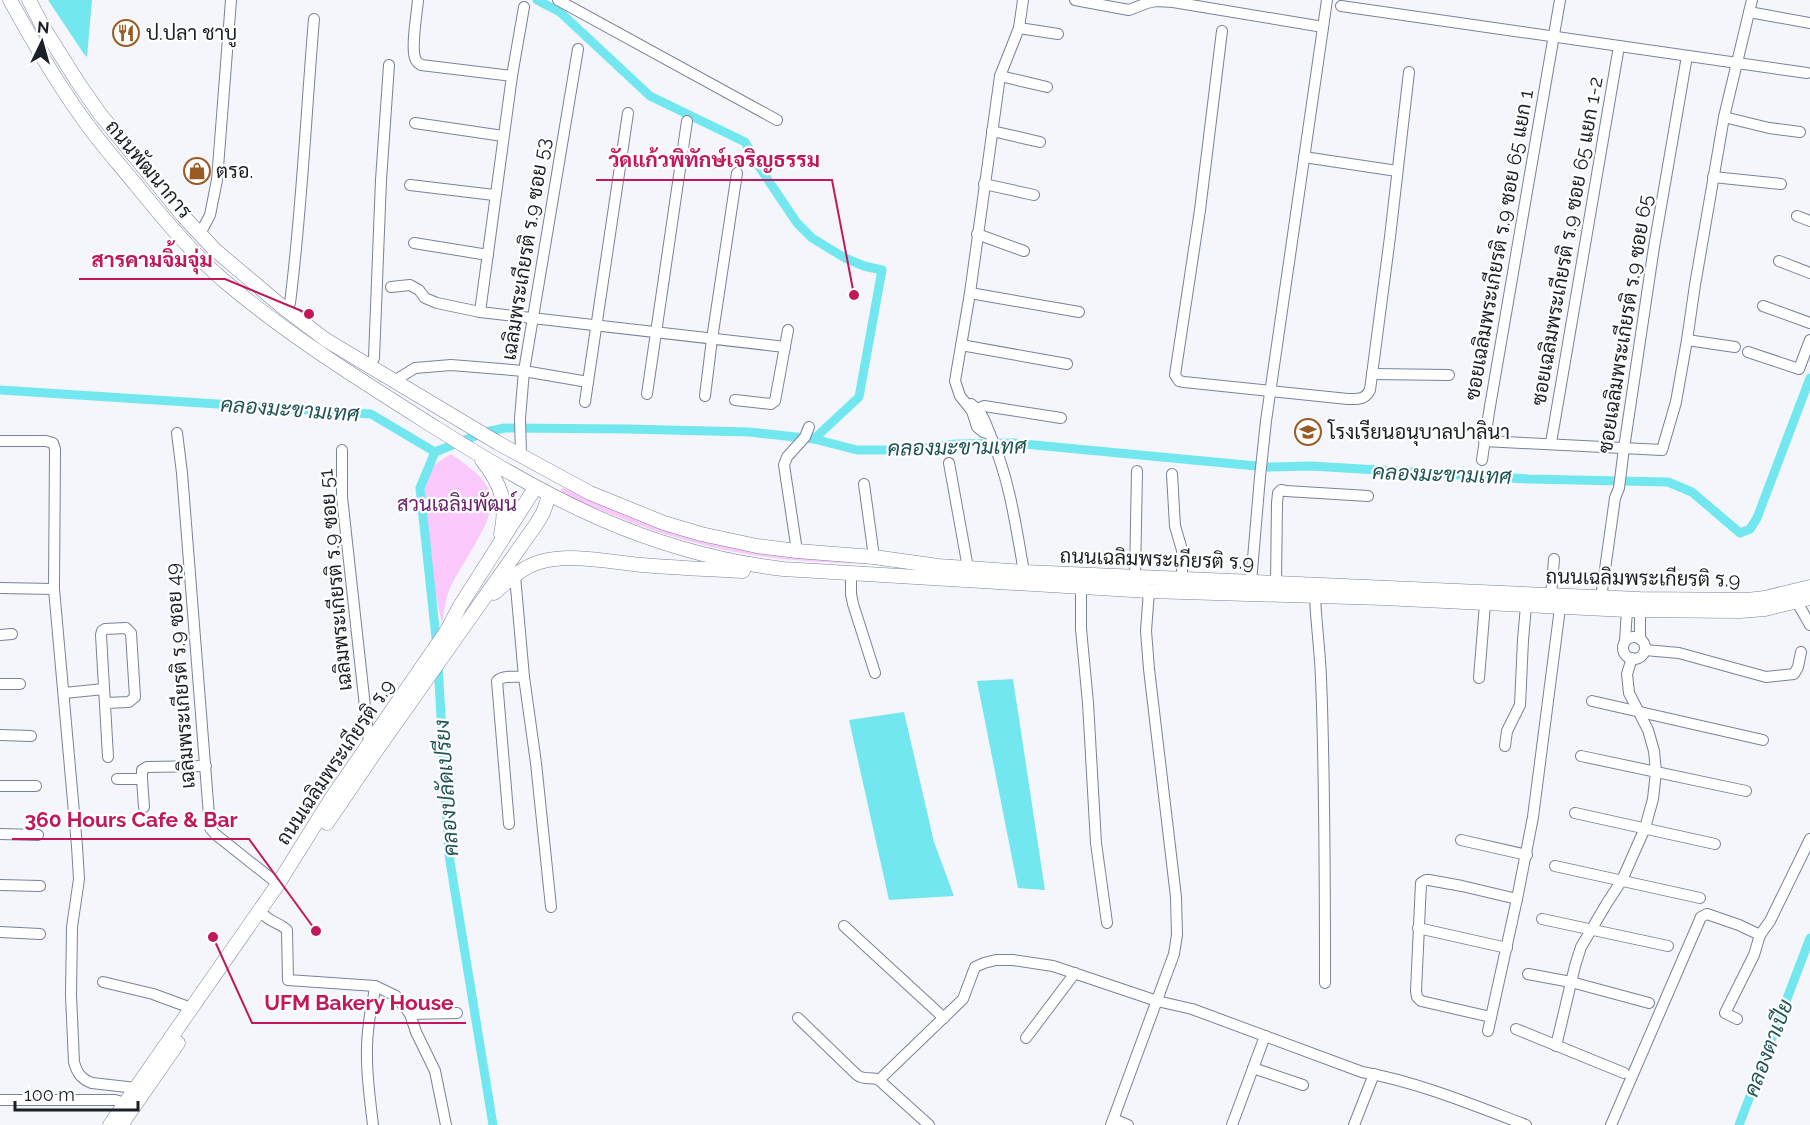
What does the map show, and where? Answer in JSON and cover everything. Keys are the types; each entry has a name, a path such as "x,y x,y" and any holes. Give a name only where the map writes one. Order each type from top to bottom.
{"main road":[{"name":"ถนนพัฒนาการ","path":"10,0 35,46 86,123 168,225 213,271 281,327 364,383 472,451 542,490"},
{"name":"ถนนพัฒนาการ","path":"29,0 43,27 100,114 184,217 215,250 326,340 521,456"},
{"path":"472,451 496,479 500,488 505,518 500,542"},
{"path":"521,456 542,490 568,482"},
{"name":"ถนนเฉลิมพระเกียรติ ร.9","path":"521,456 568,482 635,512 701,534 757,546 874,557 938,566 1315,596 1560,608 1747,600 1810,587"},
{"name":"ถนนเฉลิมพระเกียรติ ร.9","path":"121,1125 378,748 500,542 542,490"},
{"name":"ถนนเฉลิมพระเกียรติ ร.9","path":"542,490 616,527 666,544 739,563 783,569 1081,586 1182,580 1276,583 1600,598 1634,604 1740,611 1765,609 1804,600"},
{"name":"ถนนเฉลิมพระเกียรติ ร.9","path":"110,1125 278,884 369,743 448,647 543,513 542,490"},
{"path":"479,606 514,576 539,562 560,559 752,572 783,569"}],"street":[{"path":"200,234 210,215 217,180 231,0"},
{"path":"418,0 413,49 417,62 512,76"},
{"path":"558,0 777,120"},
{"path":"1023,0 1019,28 1000,76 970,293 955,381 960,396 986,421 999,455 1009,491 1024,572"},
{"path":"1075,0 1129,10 1156,1 1173,1 1323,27"},
{"path":"1251,582 1260,477 1271,390 1327,0"},
{"name":"ซอยเฉลิมพระเกียรติ ร.9 ซอย 65 แยก 1","path":"1482,460 1560,0"},
{"path":"1484,441 1662,450 1676,402 1688,340 1695,285 1724,117 1752,0"},
{"path":"1341,6 1807,73"},
{"path":"480,312 503,136 524,7"},
{"path":"1749,12 1810,23"},
{"path":"285,309 290,303 298,239 314,19"},
{"path":"1019,28 1058,34"},
{"path":"1222,31 1200,210 1175,375 1179,381 1348,399 1361,399 1367,396 1370,390 1409,72"},
{"name":"ซอยเฉลิมพระเกียรติ ร.9 ซอย 65 แยก 1-2","path":"1551,443 1619,46"},
{"name":"เฉลิมพระเกียรติ ร.9 ซอย 53","path":"521,456 519,435 524,371 578,49"},
{"name":"ซอยเฉลิมพระเกียรติ ร.9 ซอย 65","path":"1600,598 1615,498 1621,475 1654,247 1687,56"},
{"path":"369,366 374,357 381,180 389,65"},
{"path":"1000,76 1047,87"},
{"path":"585,402 628,113"},
{"path":"1724,117 1769,128 1800,132"},
{"path":"647,394 687,122"},
{"path":"415,123 503,136"},
{"path":"992,131 1040,142"},
{"path":"1304,157 1397,171"},
{"path":"705,396 737,173"},
{"path":"1713,177 1781,184"},
{"path":"410,184 495,195"},
{"path":"984,184 1034,195"},
{"path":"1797,216 1810,221"},
{"path":"977,234 1024,251"},
{"path":"414,243 488,255"},
{"path":"1779,261 1810,273"},
{"path":"391,287 410,285 425,298 437,303 480,312 785,347"},
{"path":"970,293 1078,312"},
{"path":"1763,306 1810,323"},
{"path":"735,400 771,404 775,402 788,330"},
{"path":"1688,340 1735,347"},
{"path":"1748,352 1799,369 1810,340"},
{"path":"961,345 1067,364"},
{"path":"394,381 415,369 452,365 524,371 588,382"},
{"path":"1372,374 1449,375"},
{"path":"974,409 984,406 1060,418"},
{"path":"797,551 784,460 805,437 809,427"},
{"name":"เฉลิมพระเกียรติ ร.9 ซอย 49","path":"177,433 210,828 278,884"},
{"path":"0,441 46,441 52,443 55,449 54,589 79,879 72,927 71,995 74,1062 76,1071 86,1081 136,1088"},
{"name":"เฉลิมพระเกียรติ ร.9 ซอย 51","path":"342,450 342,497 369,743"},
{"path":"949,463 968,568"},
{"path":"1128,1125 1112,1122 1174,954 1177,920 1170,836 1149,669 1137,471"},
{"path":"1172,474 1175,526 1182,550 1182,580"},
{"path":"864,484 874,557"},
{"path":"1276,583 1277,502 1278,493 1281,490 1368,496"},
{"path":"1551,596 1554,559"},
{"path":"851,573 853,604 875,674"},
{"path":"514,576 551,907"},
{"path":"1081,586 1081,629 1088,703 1096,843 1107,923"},
{"path":"0,588 54,589"},
{"path":"1315,596 1320,652 1325,797 1325,983"},
{"path":"1804,600 1810,625"},
{"path":"1479,678 1485,604"},
{"path":"1634,604 1640,639 1645,650 1640,657 1632,658 1628,657 1623,650 1634,604"},
{"path":"1505,746 1507,731 1520,705 1526,606"},
{"path":"1488,1030 1527,855 1560,608"},
{"path":"105,704 129,702 135,697 131,633 126,628 102,631 104,688 108,757"},
{"path":"0,635 12,634"},
{"path":"1625,642 1632,637 1640,639"},
{"path":"1645,650 1679,653 1766,677 1794,674 1801,652"},
{"path":"1556,1046 1581,947 1622,880 1645,828 1653,799 1656,772 1654,751 1648,730 1629,693 1627,674 1632,658"},
{"path":"509,824 497,681 507,677 524,677"},
{"path":"0,684 20,684"},
{"path":"64,693 104,688"},
{"path":"1592,701 1763,740"},
{"path":"0,735 31,736"},
{"path":"1581,756 1746,791"},
{"path":"144,807 142,770 147,767 206,766"},
{"path":"117,779 142,778"},
{"path":"0,786 36,786"},
{"path":"1575,813 1715,844"},
{"path":"0,834 38,835"},
{"path":"1737,1020 1725,1013 1754,956 1760,935 1770,921 1810,838"},
{"path":"1461,840 1527,855"},
{"path":"1555,866 1700,898"},
{"path":"1491,1017 1422,1001 1417,997 1421,883 1426,880 1462,886 1517,899"},
{"path":"0,885 40,886"},
{"path":"1611,1125 1701,917 1707,914 1760,935"},
{"path":"264,915 286,930 288,981 375,986 396,996 410,1014 435,1071 446,1125"},
{"path":"1542,919 1668,946"},
{"path":"844,926 944,1018"},
{"path":"1419,928 1507,948"},
{"path":"0,932 40,934"},
{"path":"879,1080 963,999 975,967 996,960 1013,960 1053,966 1157,1001 1192,1009 1362,1072 1456,1099 1519,1124"},
{"path":"1026,1038 1075,973"},
{"path":"1528,974 1571,982 1649,1003"},
{"path":"103,982 153,994 191,1008"},
{"path":"373,1125 367,1071 369,1023 375,986"},
{"path":"410,1014 457,1013"},
{"path":"798,1018 857,1075 864,1079 879,1080 929,1125"},
{"path":"1516,1029 1624,1073"},
{"path":"1232,1125 1265,1036"},
{"path":"1253,1068 1304,1085"},
{"path":"1354,1125 1374,1074"},
{"path":"0,1100 115,1100 125,1103"}],"green space":[{"name":"สวนเฉลิมพัฒน์","path":"451,454 473,470 483,481 490,492 492,502 477,542 449,591 442,623 428,546 424,502 425,484 429,472"},
{"path":"563,488 645,521 880,564 780,559 709,546 653,530 589,506 562,492"}],"water":[{"path":"48,0 92,0 87,57 84,54"},
{"path":"1013,679 1045,890 1018,888 977,681"},
{"path":"904,712 934,842 954,896 889,900 849,720"}],"waterway":[{"path":"537,0 560,12 650,96 745,142 797,223 812,238 845,258 882,270 859,397 814,439"},
{"name":"คลองมะขามเทศ","path":"435,452 485,432 505,428 628,429 749,432 814,439 857,450 912,450 955,444 1013,443 1267,467 1311,466 1528,479 1668,482 1692,492 1740,533 1750,529 1757,518 1810,378"},
{"name":"คลองมะขามเทศ","path":"0,390 371,414 435,452"},
{"name":"คลองปลัดเปรียง","path":"435,452 420,488 437,647"},
{"name":"คลองปลัดเปรียง","path":"438,664 449,855 493,1125"},
{"name":"คลองตาเปีย","path":"1739,1125 1810,938"}],"place":[{"name":"ป.ปลา ชาบู","path":"126,33"},
{"name":"ตรอ.","path":"197,171"},
{"name":"วัดแก้วพิทักษ์เจริญธรรม","path":"854,295"},
{"name":"สารคามจิ้มจุ่ม","path":"309,314"},
{"name":"โรงเรียนอนุบาลปาลินา","path":"1308,432"},
{"name":"360 Hours Cafe & Bar","path":"316,931"},
{"name":"UFM Bakery House","path":"213,937"}]}
